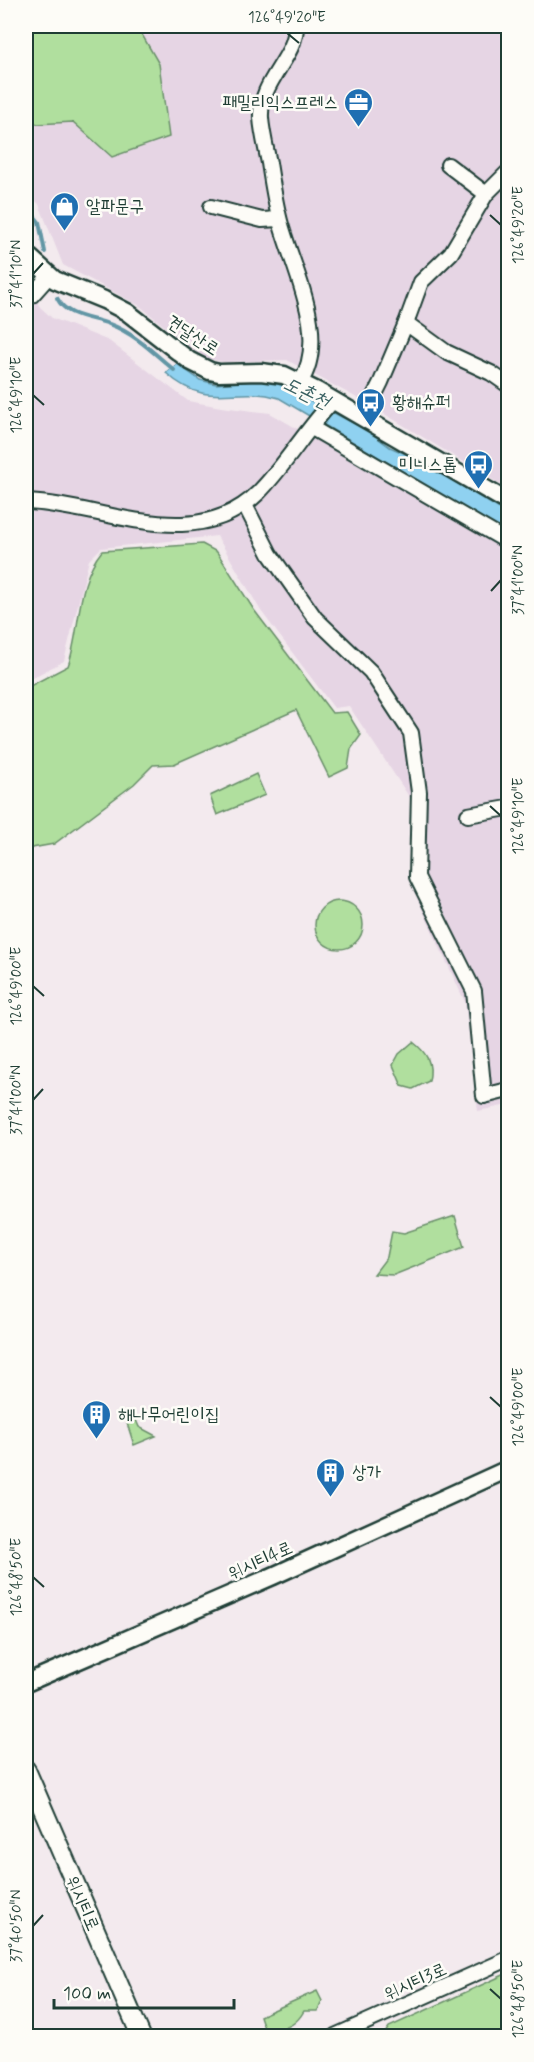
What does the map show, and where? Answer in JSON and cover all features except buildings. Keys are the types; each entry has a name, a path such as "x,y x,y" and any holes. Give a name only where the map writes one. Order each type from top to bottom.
{"main road":[{"name":"위시티로","path":"26,1770 141,2037"}],"street":[{"path":"296,26 296,36 265,89 261,116 279,219 311,324 311,358 308,370 300,383"},
{"path":"448,165 486,194"},
{"path":"363,418 381,382 421,282 451,253 486,194 508,172"},
{"path":"211,207 262,220 279,219"},
{"name":"견달산로","path":"26,254 55,280 116,306 190,361 219,373 261,372 284,375 508,502"},
{"path":"26,298 32,295 49,276"},
{"path":"406,323 446,352 491,373 508,386"},
{"path":"26,502 43,502 141,522 198,522 219,517 244,505 260,491 331,403"},
{"path":"313,425 508,542"},
{"path":"244,505 270,554 315,618 371,672 411,733 419,792 417,877 474,991 484,1096 508,1090"},
{"path":"468,815 508,808"},
{"name":"위시티4로","path":"26,1683 284,1572 508,1469"},
{"name":"위시티3로","path":"335,2037 364,2031 508,1959"}],"shaded area":[{"path":"26,26 508,26 508,489 370,405 287,360 224,362 208,359 189,347 140,306 63,265 39,204 26,193"},
{"path":"26,284 40,307 52,318 109,341 188,401 270,413 508,551 508,1105 478,1111 465,1002 411,885 410,798 349,706 334,708 261,611 217,536 101,548 89,560 64,661 26,681"}],"green space":[{"path":"26,26 137,26 159,64 169,137 112,157 73,122 37,124 26,117"},
{"path":"202,544 217,552 254,610 332,713 347,712 361,735 351,749 348,768 329,777 296,710 174,764 153,765 134,784 54,844 26,849 26,688 68,666 83,591 94,563 102,551"},
{"path":"256,774 265,795 217,815 210,796"},
{"path":"339,901 356,908 363,925 356,942 339,949 322,942 315,925 322,908"},
{"path":"413,1042 425,1054 430,1069 429,1081 413,1089 402,1086 393,1065 399,1054"},
{"path":"455,1216 464,1247 394,1275 374,1274 387,1257 392,1231 404,1233"},
{"path":"133,1413 139,1427 156,1436 134,1445 125,1417"},
{"path":"508,1973 508,2036 383,2036 389,2027"},
{"path":"317,1991 322,2001 318,2011 304,2011 296,2021 282,2029 264,2028 260,2016"}],"water":[{"path":"177,364 200,380 216,384 262,380 287,388 368,431 390,447 417,459 508,514 508,534 279,398 248,394 209,394 182,385 166,373"}],"waterway":[{"name":"도촌천","path":"26,206 39,222 45,252"},
{"name":"도촌천","path":"57,298 67,310 109,324 127,333 174,370"}],"place":[{"name":"패밀리익스프레스","path":"359,128"},
{"name":"알파문구","path":"65,232"},
{"name":"황해슈퍼","path":"371,428"},
{"name":"미니스톱","path":"478,490"},
{"name":"해나무어린이집","path":"97,1440"},
{"name":"상가","path":"331,1498"}]}
